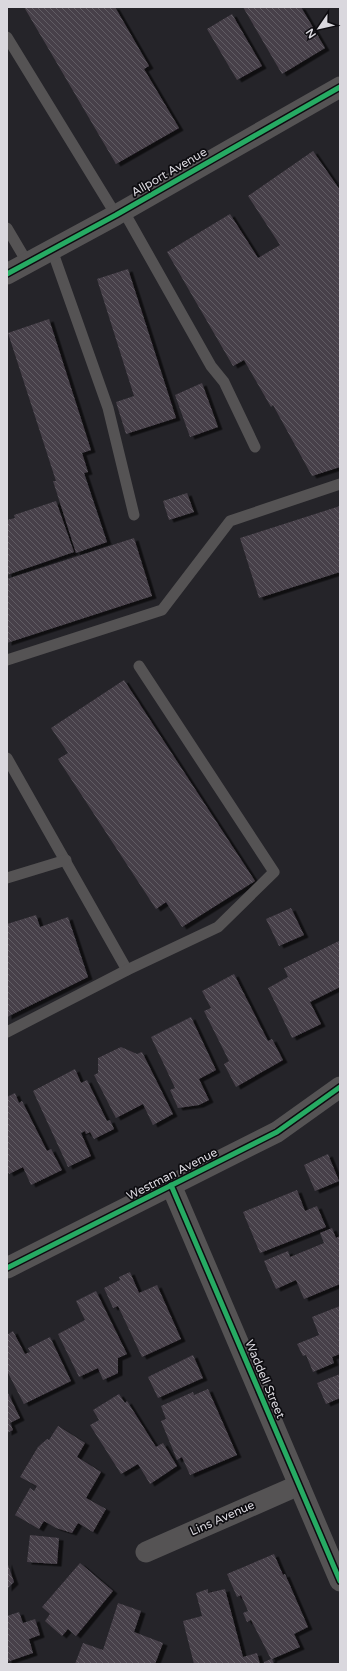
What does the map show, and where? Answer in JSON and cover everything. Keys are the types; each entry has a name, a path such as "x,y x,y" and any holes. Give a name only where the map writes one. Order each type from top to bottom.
{"street":[{"name":"Allport Avenue","path":"7,274 338,91"},
{"name":"Westman Avenue","path":"7,1268 277,1132 340,1088"},
{"name":"Waddell Street","path":"171,1185 340,1581"},
{"name":"Lins Avenue","path":"146,1552 299,1485"}],"lane":[{"path":"7,37 119,212 211,366 224,382 255,447"},
{"path":"7,228 27,262"},
{"path":"52,250 108,408 134,515"},
{"path":"7,660 162,610 230,521 340,484"},
{"path":"7,1032 127,970 218,927 274,872 139,666"},
{"path":"7,758 127,970"},
{"path":"7,878 66,860"}],"building":[{"path":"24,7 115,7 149,66 144,69 179,128 116,164"},
{"path":"243,7 301,7 325,48 282,74"},
{"path":"232,14 262,66 237,80 207,29"},
{"path":"313,151 340,190 340,467 312,476 273,405 271,407 244,360 233,366 167,252 230,214 258,258 280,245 248,196"},
{"path":"128,269 176,418 126,434 116,402 134,396 97,279"},
{"path":"49,319 91,450 82,453 88,472 84,473 107,542 76,553 53,481 56,481 8,333"},
{"path":"202,383 218,427 190,437 175,395"},
{"path":"187,493 194,512 169,520 163,501"},
{"path":"56,501 74,552 7,575 7,520 15,518 14,515"},
{"path":"340,506 340,572 259,598 240,538"},
{"path":"134,538 152,596 7,643 7,579"},
{"path":"124,680 255,881 182,927 166,902 156,909 58,759 68,753 51,728"},
{"path":"291,908 304,935 279,946 266,919"},
{"path":"36,915 40,927 68,917 88,977 7,1017 7,924"},
{"path":"339,941 340,987 310,1002 321,1024 292,1038 268,988 288,977 284,968"},
{"path":"234,974 268,1041 272,1039 283,1060 236,1087 224,1064 229,1061 204,1011 211,1008 202,991"},
{"path":"191,1017 216,1070 199,1079 209,1100 199,1105 178,1108 170,1090 175,1088 151,1037"},
{"path":"121,1047 137,1054 142,1052 173,1114 153,1125 143,1104 116,1118 94,1075 98,1073 98,1058"},
{"path":"75,1069 81,1083 87,1080 107,1121 110,1120 114,1129 94,1139 90,1132 86,1134 85,1131 81,1133 91,1156 68,1167 33,1091"},
{"path":"15,1093 19,1103 22,1101 47,1151 51,1149 62,1170 31,1185 23,1167 9,1174 7,1170 7,1097"},
{"path":"328,1154 339,1181 315,1191 304,1165"},
{"path":"297,1190 305,1211 317,1206 326,1227 260,1253 243,1212"},
{"path":"332,1228 336,1238 340,1236 340,1284 304,1299 296,1280 276,1289 264,1261 288,1251 290,1257 324,1243 320,1233"},
{"path":"130,1272 139,1293 157,1285 181,1339 142,1357 118,1306 113,1308 104,1288 120,1280 119,1277"},
{"path":"96,1291 127,1354 118,1358 118,1373 103,1380 98,1368 79,1377 58,1334 85,1320 76,1301"},
{"path":"340,1306 340,1354 332,1357 334,1363 313,1372 306,1355 303,1356 297,1344 319,1335 312,1317"},
{"path":"13,1331 25,1354 30,1352 28,1348 50,1337 71,1381 24,1404 7,1371 7,1335"},
{"path":"193,1355 203,1378 158,1398 148,1377"},
{"path":"340,1374 340,1398 326,1404 317,1383"},
{"path":"208,1389 237,1455 190,1475 182,1457 177,1460 161,1421 166,1419 161,1406 193,1392 194,1395"},
{"path":"7,1391 20,1418 10,1423 13,1430 7,1433"},
{"path":"119,1394 125,1403 127,1401 156,1447 163,1443 177,1466 150,1484 138,1464 121,1474 90,1425 99,1420 93,1410"},
{"path":"58,1426 85,1443 77,1457 101,1472 86,1498 106,1509 93,1532 78,1523 72,1533 56,1528 44,1521 39,1529 15,1515 30,1488 34,1491 37,1486 20,1477 38,1447 47,1439 49,1440"},
{"path":"30,1535 59,1538 57,1564 27,1562"},
{"path":"274,1554 283,1575 285,1574 308,1627 294,1634 300,1647 272,1659 274,1664 265,1664 264,1662 271,1659 251,1620 247,1622 243,1613 248,1611 241,1595 237,1597 227,1574"},
{"path":"7,1562 14,1582 7,1589"},
{"path":"80,1563 113,1591 76,1636 68,1629 62,1636 45,1621 50,1614 42,1607"},
{"path":"208,1589 208,1593 225,1589 243,1657 257,1653 260,1664 194,1664 183,1621 202,1616 196,1593"},
{"path":"118,1603 141,1611 134,1632 163,1643 155,1664 75,1664 83,1643 103,1650"},
{"path":"19,1612 23,1623 35,1619 40,1635 29,1639 33,1653 7,1662 7,1616"}],"cycle path":[{"path":"7,274 116,215 340,87"},
{"path":"7,1268 277,1132 340,1087"},
{"path":"171,1185 340,1581"}]}
